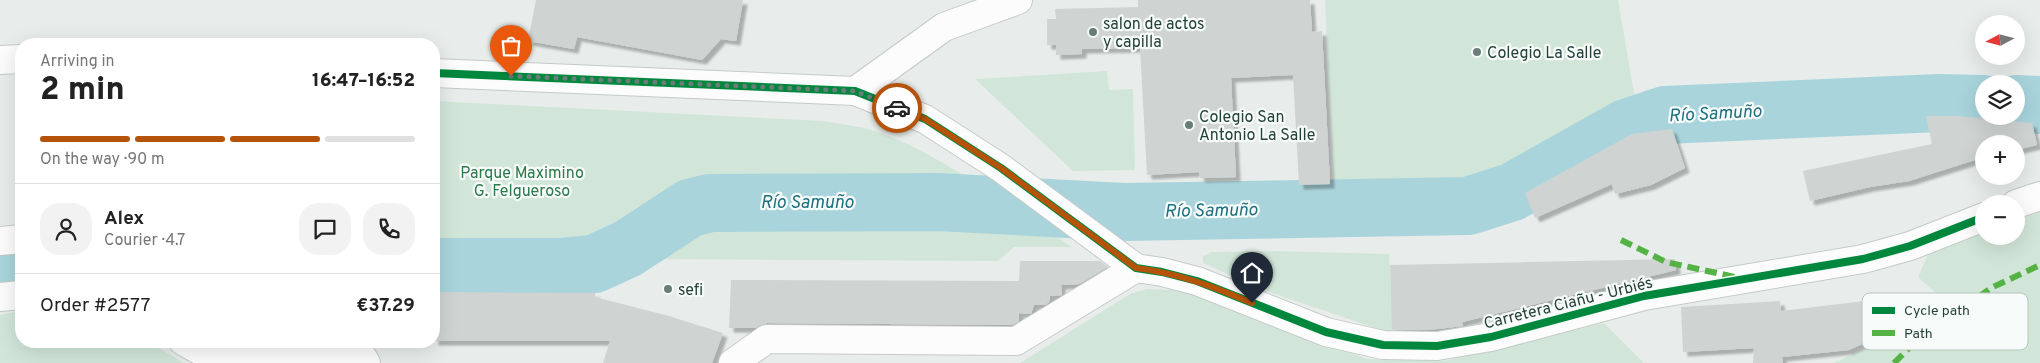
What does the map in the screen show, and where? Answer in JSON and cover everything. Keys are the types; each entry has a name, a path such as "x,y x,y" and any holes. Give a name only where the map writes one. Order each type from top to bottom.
{"street":[{"path":"855,91 944,27 1018,0"},
{"path":"0,60 15,59"},
{"path":"440,73 855,91 925,119 1020,182 1084,229 1149,270 1016,341 767,339 733,363"},
{"path":"2025,201 2040,196"},
{"name":"Carretera Ciañu - Urbiés","path":"1149,270 1197,281 1326,332 1383,345 1437,346 1491,337 1644,296 1863,259 1910,246 1975,221"},
{"path":"0,241 15,240"},
{"path":"0,297 15,296"},
{"path":"194,348 217,361 363,358 366,363"}],"green space":[{"name":"Colegio La Salle","path":"1325,0 1618,0 1636,105 1605,115 1471,185 1334,189"},
{"path":"1107,71 1109,90 1133,89 1135,170 1073,171 975,79"},
{"name":"Parque Maximino G. Felgueroso","path":"440,101 838,123 871,130 899,140 982,186 688,180 618,244 580,257 440,256"},
{"path":"2040,204 2040,363 1834,363 1863,350 2028,350 2028,293 1936,293 1918,277 1933,243 1975,232 1975,245 2025,245 2025,208"},
{"path":"698,206 1010,206 1072,247 1014,247 998,261 637,259"},
{"path":"1274,251 1389,254 1393,334 1263,290 1203,263 1203,256 1212,252"},
{"path":"1147,289 1174,290 1207,297 1367,359 1444,361 1604,323 1644,363 1020,363 1130,294"},
{"path":"15,312 15,348 159,348 184,363 0,363 0,315"}],"building":[{"path":"536,0 743,0 736,41 721,39 702,60 577,37 574,49 528,41"},
{"name":"Colegio San Antonio La Salle","path":"1138,0 1310,0 1312,32 1322,31 1330,184 1299,185 1293,75 1231,78 1236,177 1200,178 1199,172 1147,175 1140,48 1082,49 1082,54 1056,55 1056,45 1047,45 1047,19 1056,19 1055,9 1138,7"},
{"path":"1926,116 1975,118 1975,125 2025,125 2025,122 2032,123 2037,145 2025,148 2025,135 1975,135 1975,160 1909,181 1870,187 1810,201 1803,171 1932,144"},
{"path":"1672,129 1685,168 1651,185 1615,194 1612,184 1535,218 1525,193 1632,134"},
{"path":"1675,259 1676,270 1462,322 1463,326 1428,330 1392,330 1390,265"},
{"path":"1020,261 1100,261 1108,267 1079,284 1061,285 1062,295 1050,296 1049,302 1045,305 1034,305 1031,314 1019,313 1019,321 1012,325 767,323 755,328 729,328 731,280 1019,281"},
{"path":"440,292 595,293 595,297 669,316 723,333 712,363 603,363 610,341 440,341"},
{"path":"1780,301 1781,311 1862,301 1862,344 1849,350 1782,357 1783,363 1753,363 1754,348 1683,352 1681,307"}],"waterway":[{"name":"Río Samuño","path":"440,267 561,267 594,264 627,249 690,208 710,203 938,202 1124,212 1468,206 1512,192 1626,128 1665,115 1939,103 1975,104"},
{"name":"Río Samuño","path":"2025,104 2040,105"},
{"name":"Río Samuño","path":"0,273 15,270"}],"marked path":[{"path":"1621,240 1666,262 1735,277"},
{"path":"1984,293 2040,265"},
{"path":"1894,363 1907,350"}],"cycle path":[{"path":"440,73 855,91 925,119 1001,168 1136,268 1162,272 1197,281 1326,332 1383,345 1437,346 1491,337 1644,296 1863,259 1910,246 1975,221"}],"way so far":[{"path":"511,76 855,91 897,108"}],"place":[{"name":"salon de actos y capilla","path":"1093,32"},
{"name":"Colegio La Salle","path":"1477,52"},
{"name":"Colegio San Antonio La Salle","path":"1189,125"},
{"name":"sefi","path":"668,289"}],"route":[{"path":"897,108 925,119 1001,168 1136,268 1162,272 1197,281 1252,303"}]}
